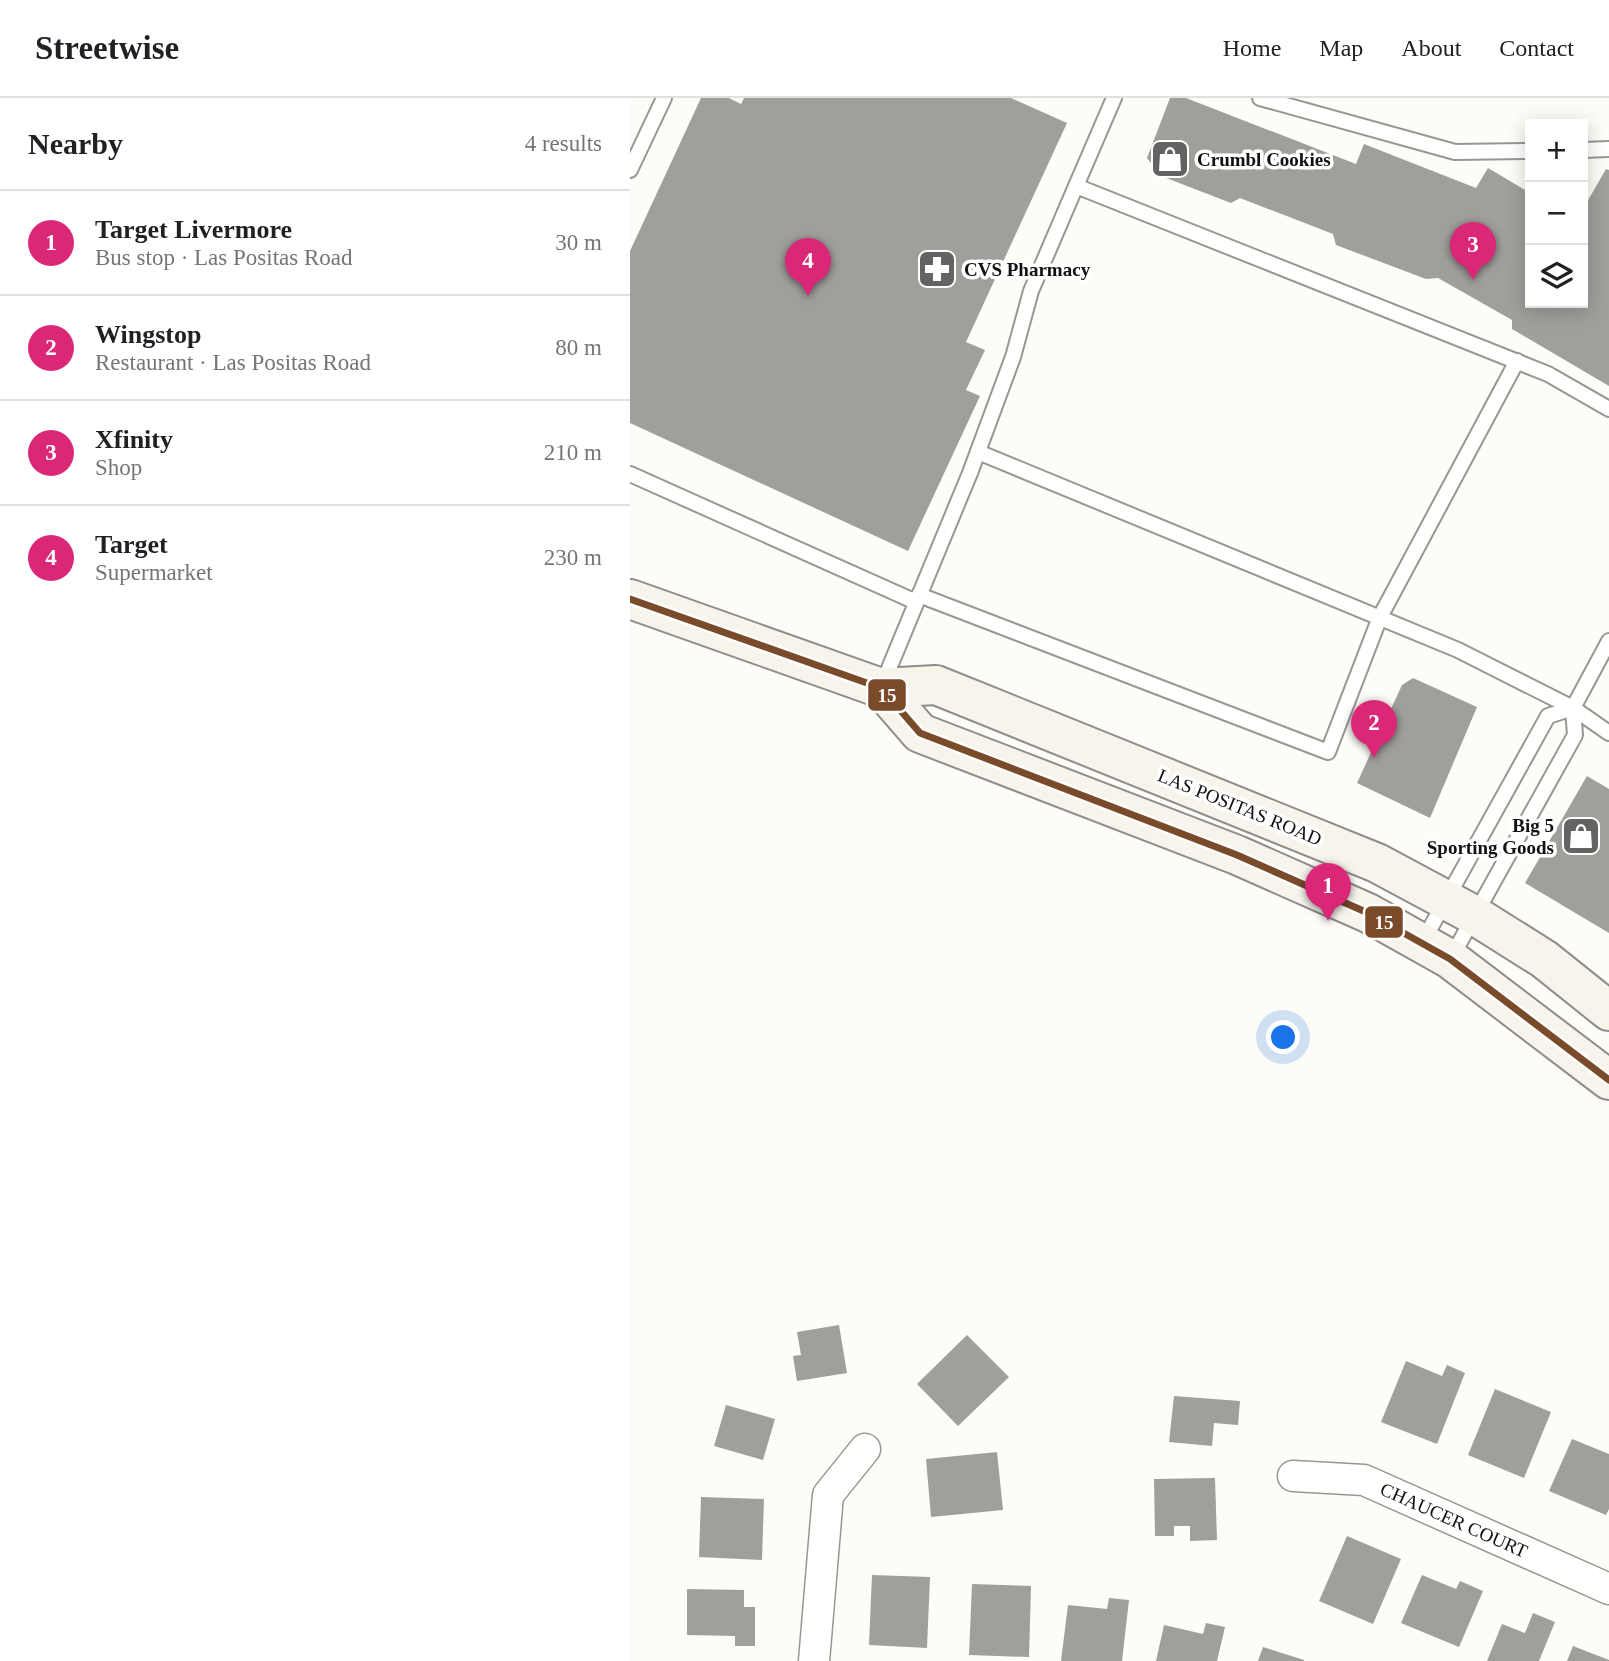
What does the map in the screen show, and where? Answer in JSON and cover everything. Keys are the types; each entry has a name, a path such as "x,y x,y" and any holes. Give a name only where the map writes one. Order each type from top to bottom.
{"main road":[{"name":"LAS POSITAS ROAD","path":"630,599 881,688 936,685 1377,863 1460,907 1544,958 1609,1011"},
{"name":"LAS POSITAS ROAD","path":"881,688 920,733 1237,855 1368,913 1436,951 1609,1080"}],"street":[{"path":"814,1661 828,1494 865,1449"},
{"name":"CHAUCER COURT","path":"1293,1476 1364,1480 1609,1588"}],"lane":[{"path":"630,170 664,98"},
{"path":"881,688 978,452 1013,357 1031,290 1114,98"},
{"path":"1260,98 1455,152 1525,151"},
{"path":"1588,150 1609,149"},
{"path":"1076,186 1517,361 1548,374 1609,409"},
{"path":"630,474 918,598 1328,752 1380,617 1517,361"},
{"path":"978,452 1458,650 1573,708 1609,733"},
{"path":"1436,951 1460,907 1575,735 1573,708 1609,641"},
{"path":"1436,951 1460,907 1548,716 1573,708"}],"building":[{"path":"701,98 729,98 741,104 744,98 1011,98 1067,123 966,342 985,350 966,390 980,396 908,551 630,423 630,251"},
{"path":"1170,98 1186,98 1356,164 1364,144 1476,188 1488,168 1525,190 1525,308 1588,308 1588,200 1606,169 1609,170 1609,386 1512,329 1512,320 1438,278 1426,279 1336,245 1333,234 1240,198 1231,203 1161,176 1147,158"},
{"path":"1413,678 1477,707 1430,818 1357,783 1402,685"},
{"name":"Big 5 Sporting Goods","path":"1587,776 1609,789 1609,933 1525,883"},
{"path":"839,1325 847,1373 797,1381 793,1356 801,1355 797,1332"},
{"path":"967,1335 1009,1377 958,1426 917,1384"},
{"path":"1406,1361 1442,1376 1447,1365 1465,1373 1437,1444 1381,1422"},
{"path":"1495,1389 1551,1412 1524,1478 1468,1455"},
{"path":"1174,1396 1240,1401 1238,1425 1214,1423 1212,1446 1169,1442"},
{"path":"726,1405 775,1419 763,1460 714,1446"},
{"path":"1572,1439 1609,1454 1609,1509 1606,1515 1549,1491"},
{"path":"997,1452 1003,1510 931,1517 926,1459"},
{"path":"1215,1478 1217,1540 1190,1541 1190,1526 1174,1526 1174,1536 1155,1536 1154,1479"},
{"path":"701,1497 764,1499 762,1560 699,1557"},
{"path":"1347,1536 1401,1559 1373,1624 1319,1601"},
{"path":"872,1575 930,1577 927,1648 869,1645"},
{"path":"1422,1575 1456,1589 1460,1581 1483,1591 1459,1647 1401,1623"},
{"path":"972,1584 1031,1586 1029,1657 969,1655"},
{"path":"687,1589 744,1590 744,1607 755,1607 755,1646 735,1646 735,1636 687,1635"},
{"path":"1109,1598 1129,1600 1122,1661 1061,1661 1068,1605 1107,1609"},
{"path":"1533,1613 1555,1622 1539,1661 1487,1661 1502,1624 1525,1633"},
{"path":"1206,1623 1225,1627 1217,1661 1156,1661 1164,1625 1203,1634"},
{"path":"1573,1646 1609,1660 1609,1661 1567,1661"},
{"path":"1263,1647 1304,1660 1304,1661 1258,1661"}],"transit line":[{"name":"15","path":"630,599 881,688 920,733 1237,855 1368,913 1450,959 1609,1080"}],"place":[{"name":"Crumbl Cookies","path":"1170,159"},
{"name":"CVS Pharmacy","path":"937,269"},
{"name":"Xfinity","path":"1473,280"},
{"name":"Target","path":"808,296"},
{"name":"Wingstop","path":"1374,758"},
{"name":"Big 5 Sporting Goods","path":"1581,836"},
{"name":"Target Livermore","path":"1328,921"}]}
